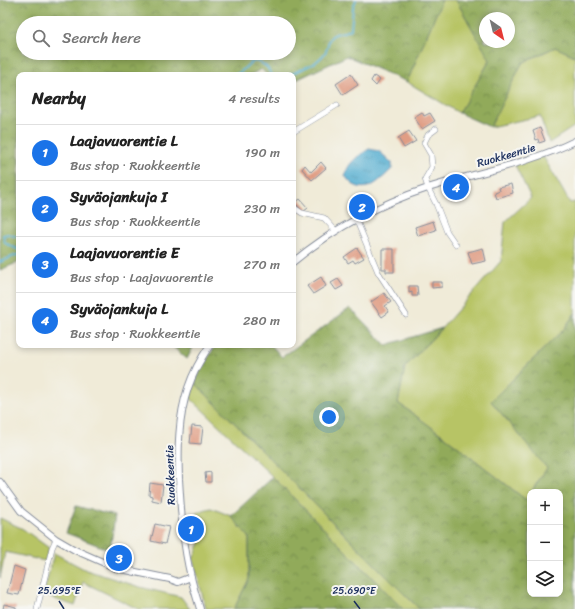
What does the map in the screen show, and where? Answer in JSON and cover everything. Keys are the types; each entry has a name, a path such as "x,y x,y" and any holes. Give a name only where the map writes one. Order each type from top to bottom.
{"street":[{"path":"296,130 337,105"},
{"path":"436,129 428,135 424,143 426,149 431,155 432,167 425,179 447,232 456,245"},
{"name":"Ruokkeentie","path":"296,260 336,231 374,209 428,188 538,156 558,149 575,140"},
{"path":"296,209 302,213 324,218 336,231"},
{"path":"356,219 378,272 406,315"},
{"name":"Ruokkeentie","path":"200,609 186,552 180,501 178,446 183,406 188,388 195,370 208,348"},
{"path":"0,482 22,511 56,539 75,550 116,568 178,582 191,577"},
{"path":"37,609 52,548 56,539"}],"green space":[{"path":"0,0 442,0 407,82 347,56 296,80 296,72 264,72 261,69 256,72 16,72 16,263 0,270"},
{"path":"442,0 456,0 479,41 479,48 483,48 490,60 459,113 407,82"},
{"path":"456,0 575,0 575,56 555,47 522,63 490,127 459,113 490,60 483,48 515,48 515,12 479,12 479,41"},
{"path":"555,47 575,56 575,126 549,143 540,116 490,127 522,63"},
{"path":"543,156 570,203 575,202 575,313 564,329 491,401 547,468 533,489 527,489 526,500 452,442 398,403 405,367 442,328 501,261 505,222 531,198 515,165"},
{"path":"350,308 386,345 442,328 405,367 398,403 452,442 526,500 527,498 527,597 563,597 563,489 533,489 547,468 491,401 564,329 575,313 575,609 420,609 195,383 201,369 214,348 274,348 282,357"},
{"path":"174,348 192,348 187,359"},
{"path":"195,383 420,609 403,609 273,477 190,398"},
{"path":"273,477 403,609 234,609 249,579 249,537 231,516"},
{"path":"76,506 115,516 110,550 66,533"},
{"path":"211,508 231,516 249,537 249,579 234,609 206,609 193,559 200,543 196,512"},
{"path":"0,518 23,529 49,548 45,561 5,552 0,578"},
{"path":"54,553 86,570 140,587 181,597 190,609 138,609 83,582 75,606 43,595"}],"water":[{"path":"369,149 379,151 392,163 392,169 375,184 365,188 352,184 345,176 351,163"}],"building":[{"path":"351,74 358,85 343,95 336,84"},
{"path":"374,76 380,80 376,86 371,81"},
{"path":"422,112 424,116 430,113 435,121 422,129 414,117"},
{"path":"540,128 545,141 539,143 538,139 536,140 533,131"},
{"path":"409,131 416,141 404,148 398,138"},
{"path":"321,162 326,168 312,180 302,169 305,165 311,172"},
{"path":"511,184 513,193 496,198 494,192 499,190 498,187"},
{"path":"300,199 308,208 303,212 296,202"},
{"path":"433,221 436,230 418,236 415,227"},
{"path":"357,248 364,258 355,263 353,260 348,263 344,257"},
{"path":"483,248 486,261 472,264 468,252"},
{"path":"382,249 394,249 394,272 386,272 386,269 382,269"},
{"path":"321,277 326,286 313,294 307,286"},
{"path":"338,279 343,286 336,290 331,283"},
{"path":"432,282 442,282 442,287 432,288"},
{"path":"409,286 417,286 418,296 412,296 412,292 409,293"},
{"path":"384,293 391,302 385,306 389,312 382,317 371,302"},
{"path":"192,426 203,427 201,444 190,443"},
{"path":"211,472 211,482 206,482 205,473"},
{"path":"150,483 163,485 161,502 152,500 152,496 149,495"},
{"path":"155,524 169,527 165,544 151,541"},
{"path":"14,566 25,570 19,595 7,593"},
{"path":"4,604 16,607 16,609 3,609"}],"waterway":[{"path":"296,72 309,66 323,56 329,40 333,35 346,32 351,29 353,8 356,0"},
{"path":"240,72 255,61 265,66 270,72"},
{"path":"16,237 8,234 3,235 5,243 16,248"},
{"path":"0,262 16,255"}],"place":[{"name":"Syväojankuja L","path":"456,187"},
{"name":"Syväojankuja I","path":"362,207"},
{"name":"Laajavuorentie L","path":"191,529"},
{"name":"Laajavuorentie E","path":"119,558"}]}
